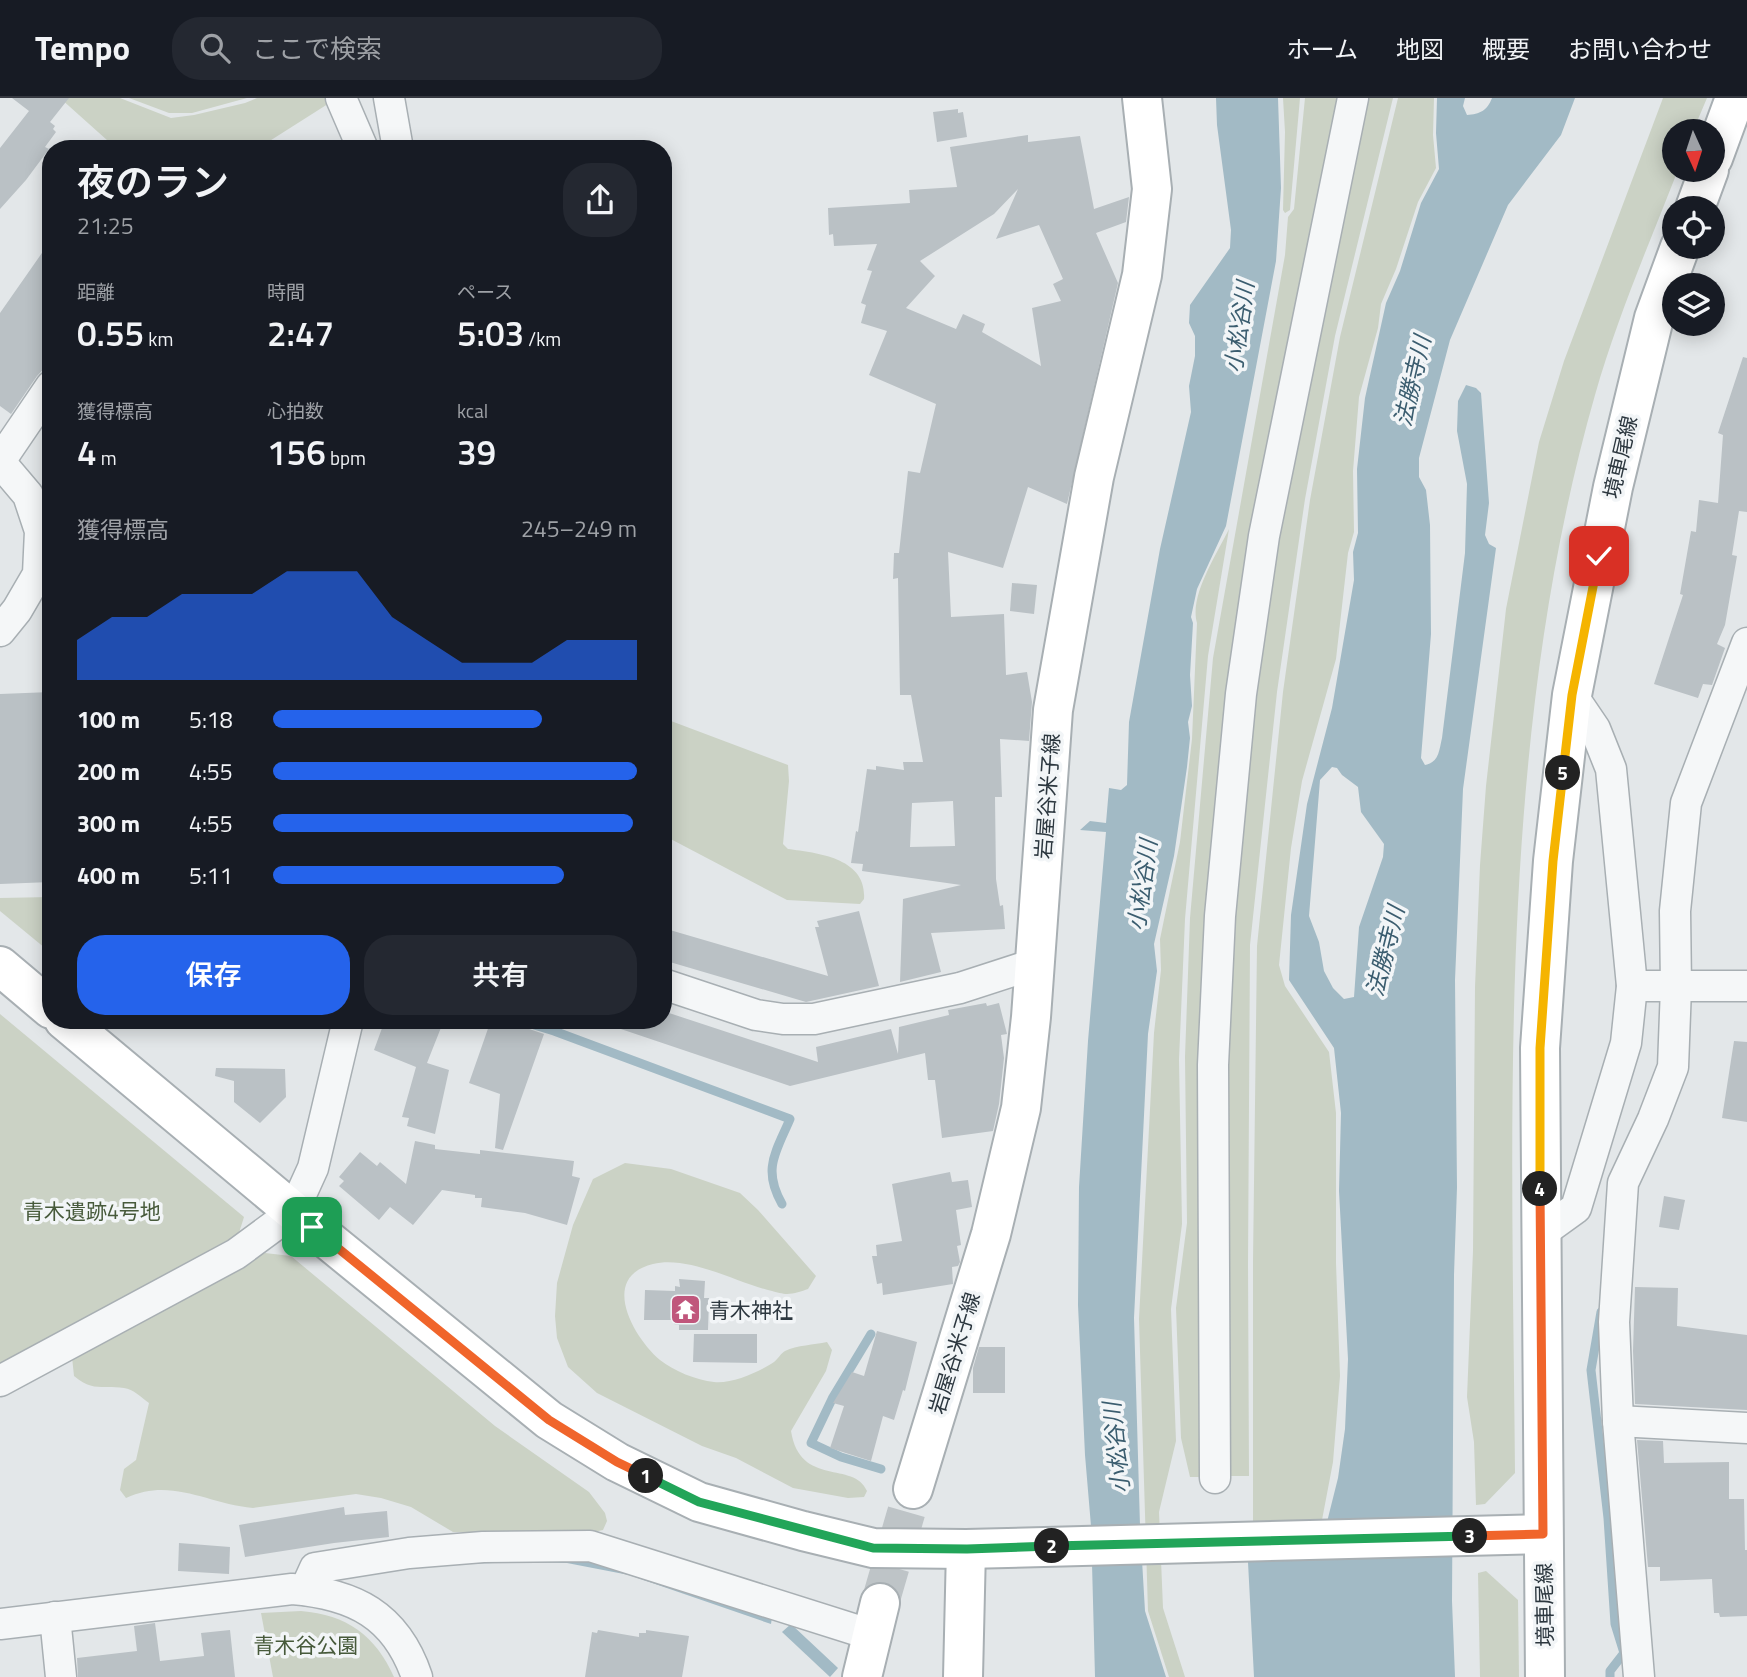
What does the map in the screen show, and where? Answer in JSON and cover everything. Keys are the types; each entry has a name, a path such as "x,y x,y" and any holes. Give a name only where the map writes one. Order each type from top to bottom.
{"main road":[{"name":"岩屋谷米子線","path":"913,1489 991,1234 1021,1108 1053,710 1094,477 1143,275 1152,189 1142,98"},
{"path":"1726,123 1735,98"},
{"name":"境車尾線","path":"1545,1677 1540,1048 1553,861 1572,695 1616,474 1654,318 1676,259"},
{"path":"0,966 42,1001"},
{"path":"75,1029 293,1212 549,1420 617,1462 699,1502 873,1548 967,1549 1543,1534"},
{"path":"963,1677 967,1549"},
{"path":"862,1677 876,1619"}],"street":[{"path":"341,98 359,140"},
{"path":"388,98 396,140"},
{"path":"1215,1478 1213,1065 1220,916 1238,722 1265,536 1353,98"},
{"path":"0,631 18,610 38,574 40,531 28,495 0,462 42,399"},
{"path":"1639,1677 1618,1421 1614,1322 1623,1183 1653,1119 1673,1067 1675,911 1686,803 1747,643"},
{"path":"1540,1234 1576,1208 1626,1043 1632,986 1611,769 1595,729 1572,695"},
{"path":"672,987 756,1015 783,1019 814,1019 960,988 1034,964"},
{"path":"1632,986 1747,986"},
{"path":"0,1381 236,1254 293,1212 313,1168 346,1029"},
{"path":"1618,1421 1747,1428"},
{"path":"305,1590 315,1568 332,1564 408,1553 483,1547 590,1546 876,1619"},
{"path":"0,1624 292,1588 326,1592 360,1605 389,1625 418,1677"},
{"path":"55,1617 61,1677"}],"green space":[{"path":"60,98 120,98 171,118 194,115 257,98 330,98 331,102 271,140 107,140"},
{"path":"129,98 247,98 192,113 169,113"},
{"path":"1283,98 1300,98 1290,210 1285,213 1283,210"},
{"path":"1305,98 1337,98 1336,117 1248,575 1202,1477 1190,1477 1181,1438 1176,1308 1187,1223 1185,1057 1190,918 1213,658 1285,255 1288,217 1294,209"},
{"path":"1363,98 1393,98 1335,336 1305,499 1277,692 1250,945 1249,1476 1228,1476 1219,1058 1250,698 1281,493"},
{"path":"1398,98 1434,98 1436,168 1418,202 1396,269 1381,304 1378,328 1359,397 1353,471 1354,532 1348,553 1336,659 1302,781 1291,848 1279,965 1285,986 1329,1052 1336,1113 1336,1263 1340,1376 1333,1462 1322,1520 1253,1521 1257,946 1283,692 1310,500 1340,337"},
{"path":"1663,98 1707,98 1698,119 1662,119 1662,182 1673,182 1668,196 1662,196 1662,210 1623,309 1595,395 1563,526 1540,660 1525,794 1517,930 1512,1203 1515,1473 1485,1504 1476,1505 1474,1442 1467,1397 1473,1251 1475,987 1486,786 1506,609 1539,442 1564,361"},
{"path":"1229,529 1208,656 1185,919 1179,1060 1182,1224 1171,1309 1176,1441 1159,1512 1163,1608 1185,1677 1169,1677 1148,1611 1139,1319 1154,1033 1161,970 1160,939 1180,842 1192,739 1197,600 1200,588"},
{"path":"672,721 788,765 783,844 788,849 838,860 858,874 863,885 864,899 860,904 787,900 672,840"},
{"path":"42,897 42,946 0,911 0,898"},
{"name":"青木遺跡4号地","path":"0,1014 244,1217 238,1236 0,1366"},
{"path":"625,1163 671,1169 740,1193 816,1276 808,1289 785,1294 697,1266 667,1262 653,1264 637,1271 628,1281 624,1294 632,1323 650,1350 678,1371 707,1381 737,1379 768,1366 790,1349 827,1342 832,1350 826,1371 791,1431 796,1449 805,1460 816,1467 860,1482 867,1491 864,1497 848,1498 793,1488 736,1458 702,1446 597,1393 568,1367 557,1338 555,1316 557,1283 573,1225 593,1179"},
{"path":"265,1253 291,1256 495,1426 589,1492 605,1513 607,1521 603,1530 453,1532 411,1507 356,1494 253,1508 174,1491 143,1492 126,1498 120,1490 124,1469 136,1460 149,1403 127,1389 92,1386 81,1381 74,1376 72,1357"},
{"path":"1486,1571 1518,1600 1519,1677 1480,1677 1478,1573"},
{"name":"青木谷公園","path":"301,1611 332,1617 358,1630 378,1650 394,1677 273,1677 261,1613"}],"water":[{"name":"小松谷川","path":"1216,98 1278,98 1281,188 1276,261 1226,526 1197,589 1191,617 1192,706 1188,722 1190,738 1187,767 1174,856 1154,944 1157,971 1148,1034 1134,1318 1145,1611 1166,1677 1095,1677 1091,1526 1078,1305 1079,1187 1106,832 1080,830 1090,821 1106,823 1109,788 1121,790 1127,785 1129,722 1160,549 1191,412 1189,386 1195,356 1195,336 1189,323 1190,305 1230,248 1231,230"},
{"name":"法勝寺川","path":"1437,98 1465,98 1463,106 1467,115 1482,111 1492,98 1575,98 1561,135 1508,205 1450,340 1419,458 1419,477 1426,490 1430,525 1431,634 1421,758 1425,765 1436,759 1442,738 1465,553 1467,484 1457,431 1458,401 1466,385 1476,388 1481,393 1489,503 1485,535 1489,544 1496,548 1463,789 1455,980 1457,1187 1452,1601 1455,1677 1254,1677 1246,1524 1327,1522 1338,1478 1345,1429 1348,1359 1339,1191 1341,1113 1334,1048 1289,980 1291,915 1307,804 1332,708 1354,580 1353,552 1358,533 1357,469 1365,398 1386,303 1400,271 1421,203 1439,169","holes":["1332,767 1337,768 1358,787 1361,812 1384,844 1383,857 1359,927 1354,997 1344,999 1333,988 1324,971 1319,942 1309,916 1320,780"]},
{"path":"565,1558 595,1562 772,1617 771,1624 629,1575 567,1563 430,1565 346,1579 344,1573 430,1560"},
{"path":"791,1624 838,1668 830,1677 782,1632"}],"building":[{"path":"12,98 69,98 50,122 55,126 53,129 56,132 50,140 42,140 42,158 0,209 0,148 29,111"},
{"path":"958,109 958,113 963,112 967,137 937,142 933,112"},
{"path":"1028,135 1028,142 1080,136 1094,209 1129,197 1126,222 1096,233 1118,283 1067,504 1028,487 1003,568 948,552 951,617 1004,614 1006,675 1027,672 1032,702 1029,741 1000,739 1002,797 995,797 996,879 1000,906 1003,905 1005,929 931,933 941,972 900,982 903,899 961,885 862,871 863,864 851,863 867,769 876,770 876,766 904,770 903,762 923,762 911,695 900,695 898,578 893,579 894,553 899,553 908,471 920,473 936,404 869,375 887,331 861,323 866,305 861,303 872,271 867,270 877,244 834,246 833,234 829,235 828,208 910,203 909,190 957,187 950,147","holes":["1018,189 996,239 1039,225 1063,279 1053,284 1061,301 1032,308 1041,366 982,332 985,324 963,314 956,329 906,308 935,276 920,261 994,214","953,801 955,846 910,847 912,803"]},
{"path":"42,253 42,371 11,414 0,406 0,313"},
{"path":"1743,357 1747,358 1747,512 1739,511 1732,555 1737,556 1725,625 1717,644 1725,648 1712,685 1703,684 1698,698 1654,684 1683,595 1680,594 1691,531 1696,532 1699,500 1718,503 1723,435 1718,433"},
{"path":"1012,583 1037,585 1034,614 1010,611"},
{"path":"42,692 42,882 0,884 0,694"},
{"path":"859,911 879,986 806,1002 672,963 672,931 828,976 815,927 819,927 817,921"},
{"path":"999,1003 1007,1034 1001,1035 1004,1058 993,1131 942,1138 935,1080 928,1080 925,1053 790,1086 621,1029 672,1029 672,1014 818,1062 816,1047 891,1029 898,1054 899,1027 949,1015 948,1010"},
{"path":"382,1029 440,1029 427,1063 449,1070 435,1134 407,1126 409,1118 402,1117 416,1067 374,1050"},
{"path":"488,1029 529,1029 544,1034 503,1150 495,1148 500,1094 469,1083"},
{"path":"1734,1041 1747,1042 1747,1122 1722,1118"},
{"path":"216,1068 285,1069 286,1097 260,1123 234,1102 234,1081 215,1076"},
{"path":"415,1141 435,1145 435,1149 480,1154 480,1150 574,1161 572,1176 580,1178 567,1225 525,1213 481,1207 482,1198 442,1190 413,1225 390,1207 379,1220 339,1186 344,1181 339,1177 360,1152 377,1166 380,1162 406,1184"},
{"path":"950,1172 952,1182 968,1180 972,1207 956,1210 961,1245 957,1246 960,1262 958,1266 952,1267 953,1284 883,1295 882,1283 877,1284 872,1256 877,1256 876,1245 902,1241 892,1184"},
{"path":"1664,1196 1685,1200 1679,1230 1659,1227"},
{"path":"679,1279 705,1281 704,1298 709,1298 708,1330 679,1330 679,1325 674,1324 674,1320 644,1320 645,1290 675,1291 675,1286 680,1287"},
{"path":"1635,1287 1678,1288 1677,1326 1747,1335 1747,1410 1635,1404"},
{"path":"877,1331 917,1342 905,1391 903,1390 894,1420 883,1416 871,1461 830,1448 844,1406 833,1403 852,1372 864,1376"},
{"path":"694,1334 757,1334 757,1363 693,1362"},
{"path":"979,1347 1005,1347 1005,1393 973,1393 973,1368"},
{"path":"1637,1440 1663,1441 1664,1463 1729,1462 1729,1499 1744,1499 1747,1616 1720,1617 1719,1613 1714,1613 1712,1579 1660,1581 1660,1567 1648,1567"},
{"path":"344,1507 345,1515 387,1511 389,1537 245,1557 239,1525"},
{"path":"179,1543 230,1547 229,1574 178,1571"},
{"path":"155,1623 160,1661 204,1656 201,1633 230,1630 235,1677 78,1677 77,1658 137,1651 134,1626"},
{"path":"598,1630 639,1637 639,1633 646,1633 646,1630 689,1636 682,1677 585,1677 592,1632 597,1633"}],"waterway":[{"path":"547,1029 790,1119 776,1151 772,1170 776,1192 782,1204"},
{"path":"1601,1312 1591,1370 1608,1518 1615,1624 1624,1653 1610,1671 1610,1677"},
{"path":"871,1334 833,1397 811,1443 841,1457 881,1469"}],"tunnel":[{"path":"880,1603 913,1489"}],"place":[{"name":"青木神社","path":"686,1310"}],"route":[{"path":"312,1227 549,1420 617,1462 699,1502 803,1531 873,1548 967,1549 1543,1534 1540,1048 1553,861 1572,695 1599,556"}]}
